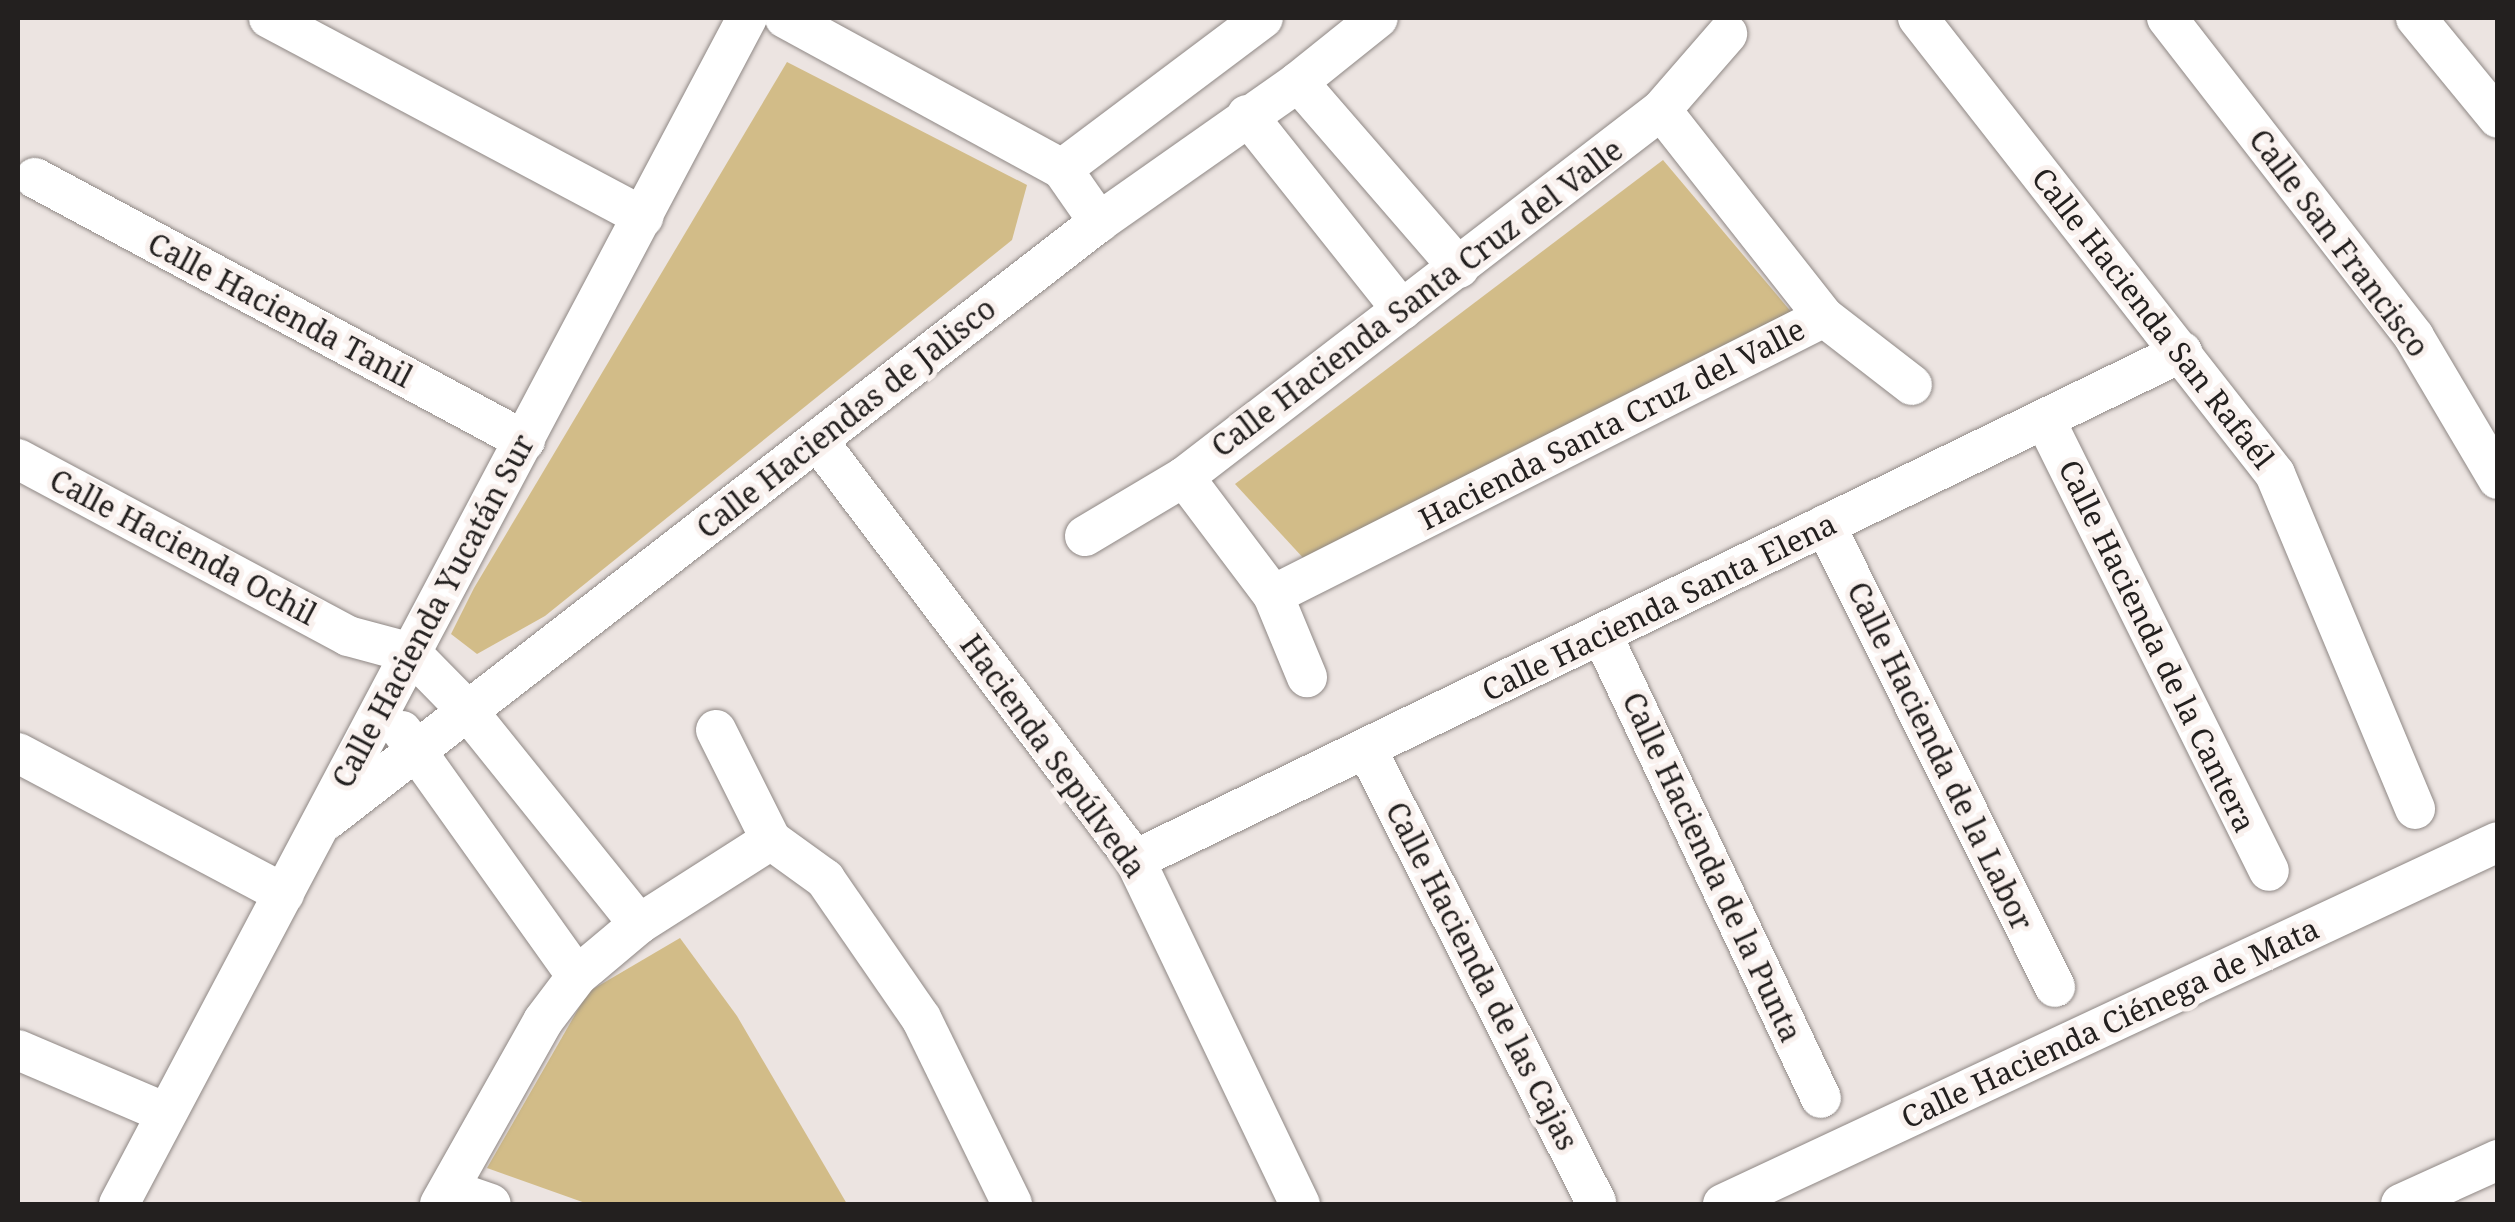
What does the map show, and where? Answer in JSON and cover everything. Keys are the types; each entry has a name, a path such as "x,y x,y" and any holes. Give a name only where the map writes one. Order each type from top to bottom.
{"street":[{"path":"269,18 643,218"},
{"name":"Calle Hacienda Yucatán Sur","path":"118,1204 747,18"},
{"path":"785,18 1062,169 1099,222"},
{"path":"1062,169 1262,18"},
{"name":"Calle Haciendas de Jalisco","path":"319,826 1099,222 1298,82 1378,18"},
{"name":"Calle Hacienda San Rafaél","path":"1918,18 2275,474 2415,809"},
{"name":"Calle San Francisco","path":"2167,18 2414,337 2498,479"},
{"path":"2416,18 2498,118"},
{"name":"Calle Hacienda Santa Cruz del Valle","path":"1085,536 1184,476 1459,268 1661,110 1727,34"},
{"path":"1298,82 1459,268"},
{"name":"Hacienda Santa Cruz del Valle","path":"1273,595 1824,316 1661,110"},
{"path":"1247,115 1402,310"},
{"name":"Calle Hacienda Tanil","path":"34,178 525,441"},
{"path":"1824,316 1912,385"},
{"name":"Calle Hacienda Santa Elena","path":"1135,860 2046,422 2182,352"},
{"name":"Calle Hacienda de la Cantera","path":"2046,422 2269,870"},
{"name":"Hacienda Sepúlveda","path":"818,441 1135,860 1300,1204"},
{"name":"Calle Hacienda Ochil","path":"18,459 348,636 411,653"},
{"path":"1184,476 1273,595 1308,678"},
{"name":"Calle Hacienda de la Labor","path":"1825,526 2055,987"},
{"name":"Calle Hacienda de la Punta","path":"1602,635 1821,1098"},
{"name":"Calle Hacienda Ochil","path":"348,636 414,751 577,976"},
{"path":"411,653 466,709 639,924"},
{"path":"716,730 771,840 825,879 922,1018 1012,1204"},
{"name":"Calle Hacienda de las Cajas","path":"1367,750 1596,1202"},
{"path":"18,753 284,894"},
{"path":"492,1204 445,1197 543,1021 577,976 639,924 771,840"},
{"name":"Calle Hacienda Ciénega de Mata","path":"1724,1204 2498,842"},
{"path":"18,1050 166,1113"},
{"path":"2401,1204 2498,1160"}],"shaded area":[{"path":"787,62 1027,185 1012,240 545,616 477,654 451,634 474,588"},
{"path":"1663,160 1793,314 1306,561 1235,484"},
{"path":"680,938 737,1016 847,1204 588,1204 487,1168 588,992"}]}
